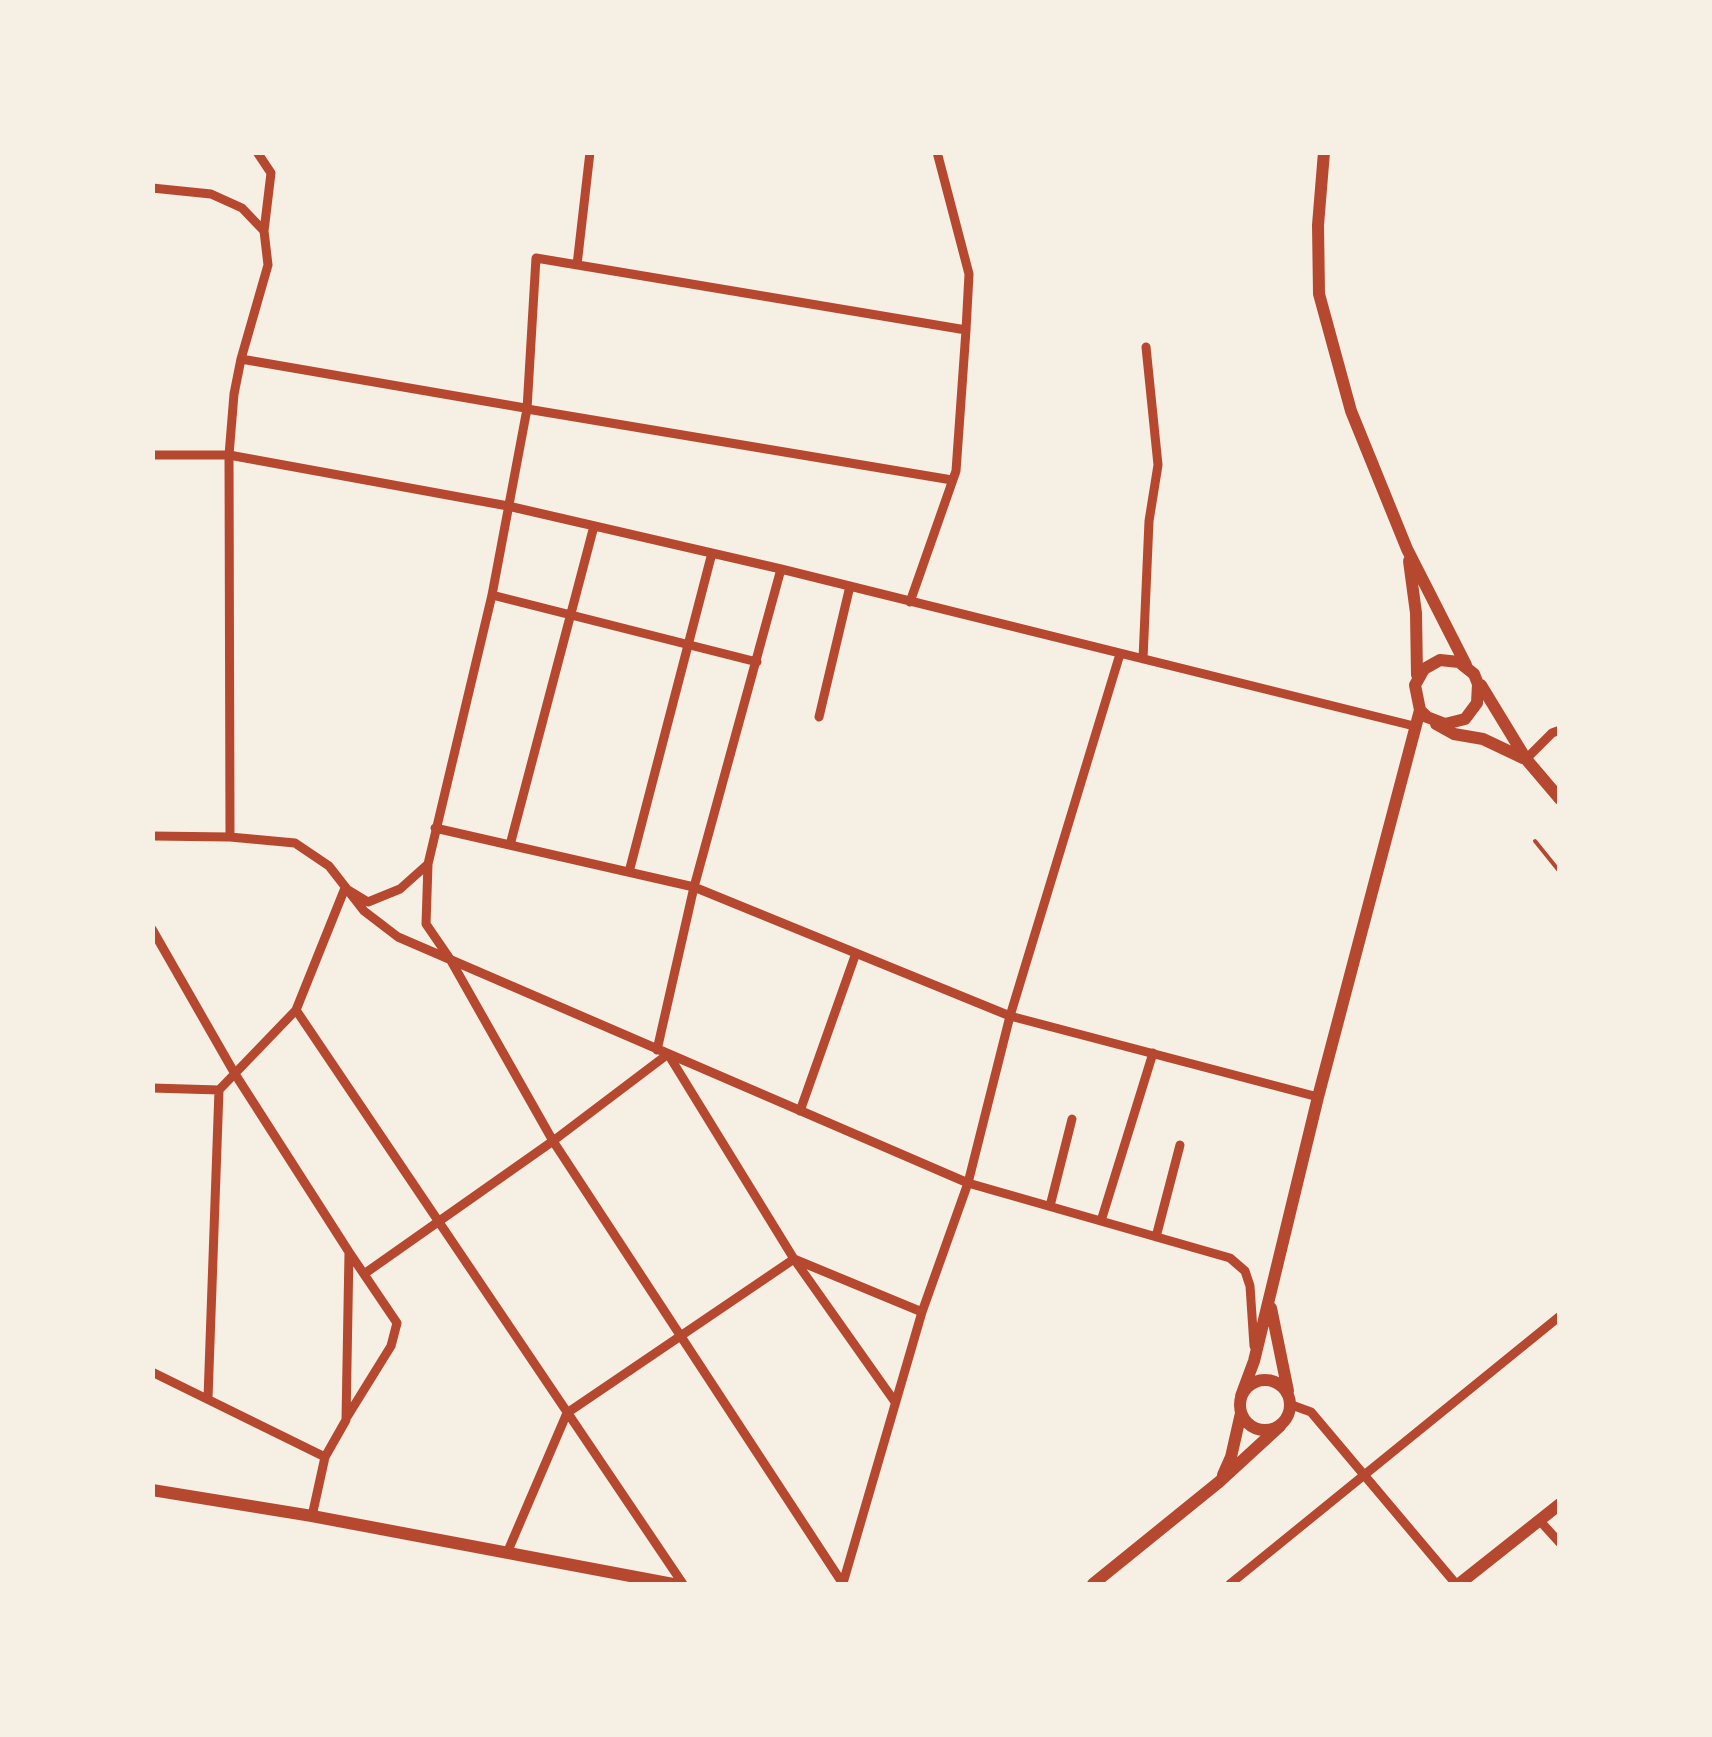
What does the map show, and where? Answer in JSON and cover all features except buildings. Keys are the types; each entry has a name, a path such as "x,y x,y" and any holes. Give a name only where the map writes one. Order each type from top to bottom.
{"main road":[{"path":"1324,152 1318,225 1319,294 1352,411 1407,549 1471,671 1526,760 1560,799"},
{"path":"1220,1482 1231,1457 1242,1396 1254,1362 1318,1097 1420,710 1415,685 1419,663 1417,630 1407,549"},
{"path":"1415,685 1418,676 1432,663 1450,660 1471,671 1479,694 1472,712 1456,723 1436,722"},
{"path":"1420,710 1454,734 1483,739 1526,760"},
{"path":"1093,1584 1220,1482 1290,1412 1273,1329 1270,1290"},
{"path":"1242,1396 1252,1383 1260,1380 1277,1383 1289,1400"},
{"path":"1241,1413 1257,1429 1280,1426"},
{"path":"152,1490 673,1584"},
{"path":"1457,1584 1560,1504"}],"street":[{"path":"230,837 229,455 241,359 268,265 264,231 271,173 257,152"},
{"path":"577,265 590,152"},
{"path":"910,602 956,470 966,330 968,274 938,152"},
{"path":"152,188 210,194 242,208 264,231"},
{"path":"843,1584 553,1141 450,959 426,924 428,864 492,595 526,408 536,258 966,330"},
{"path":"1143,660 1149,521 1158,464 1146,347"},
{"path":"241,359 952,480"},
{"path":"152,455 229,455 508,506 781,569 1414,726"},
{"path":"510,845 594,526"},
{"path":"629,872 712,553"},
{"path":"658,1050 694,888 781,569"},
{"path":"819,717 850,586"},
{"path":"492,595 757,662"},
{"path":"843,1584 922,1312 968,1182 1010,1016 1120,654"},
{"path":"1526,760 1552,732 1560,730"},
{"path":"435,828 694,888 1010,1016 1318,1097"},
{"path":"152,836 295,843 329,866 364,911 398,936 968,1182 1230,1258 1245,1271 1250,1286 1254,1362"},
{"path":"346,888 368,902 400,889 428,864"},
{"path":"208,1398 220,1090 296,1010 346,888"},
{"path":"152,929 234,1074 397,1322 391,1346 326,1456 312,1516"},
{"path":"800,1111 856,954"},
{"path":"296,1010 683,1584"},
{"path":"364,1274 553,1141 668,1054"},
{"path":"668,1054 794,1259 895,1402"},
{"path":"1102,1222 1153,1054"},
{"path":"152,1088 220,1090"},
{"path":"1050,1206 1072,1119"},
{"path":"1156,1237 1180,1144"},
{"path":"346,1420 349,1252"},
{"path":"794,1259 922,1312"},
{"path":"507,1553 567,1413 794,1259"},
{"path":"1230,1584 1560,1316"},
{"path":"152,1372 326,1456"},
{"path":"1289,1400 1311,1412 1457,1584"},
{"path":"1540,1521 1560,1543"}],"lane":[{"path":"1535,841 1560,872"}]}
